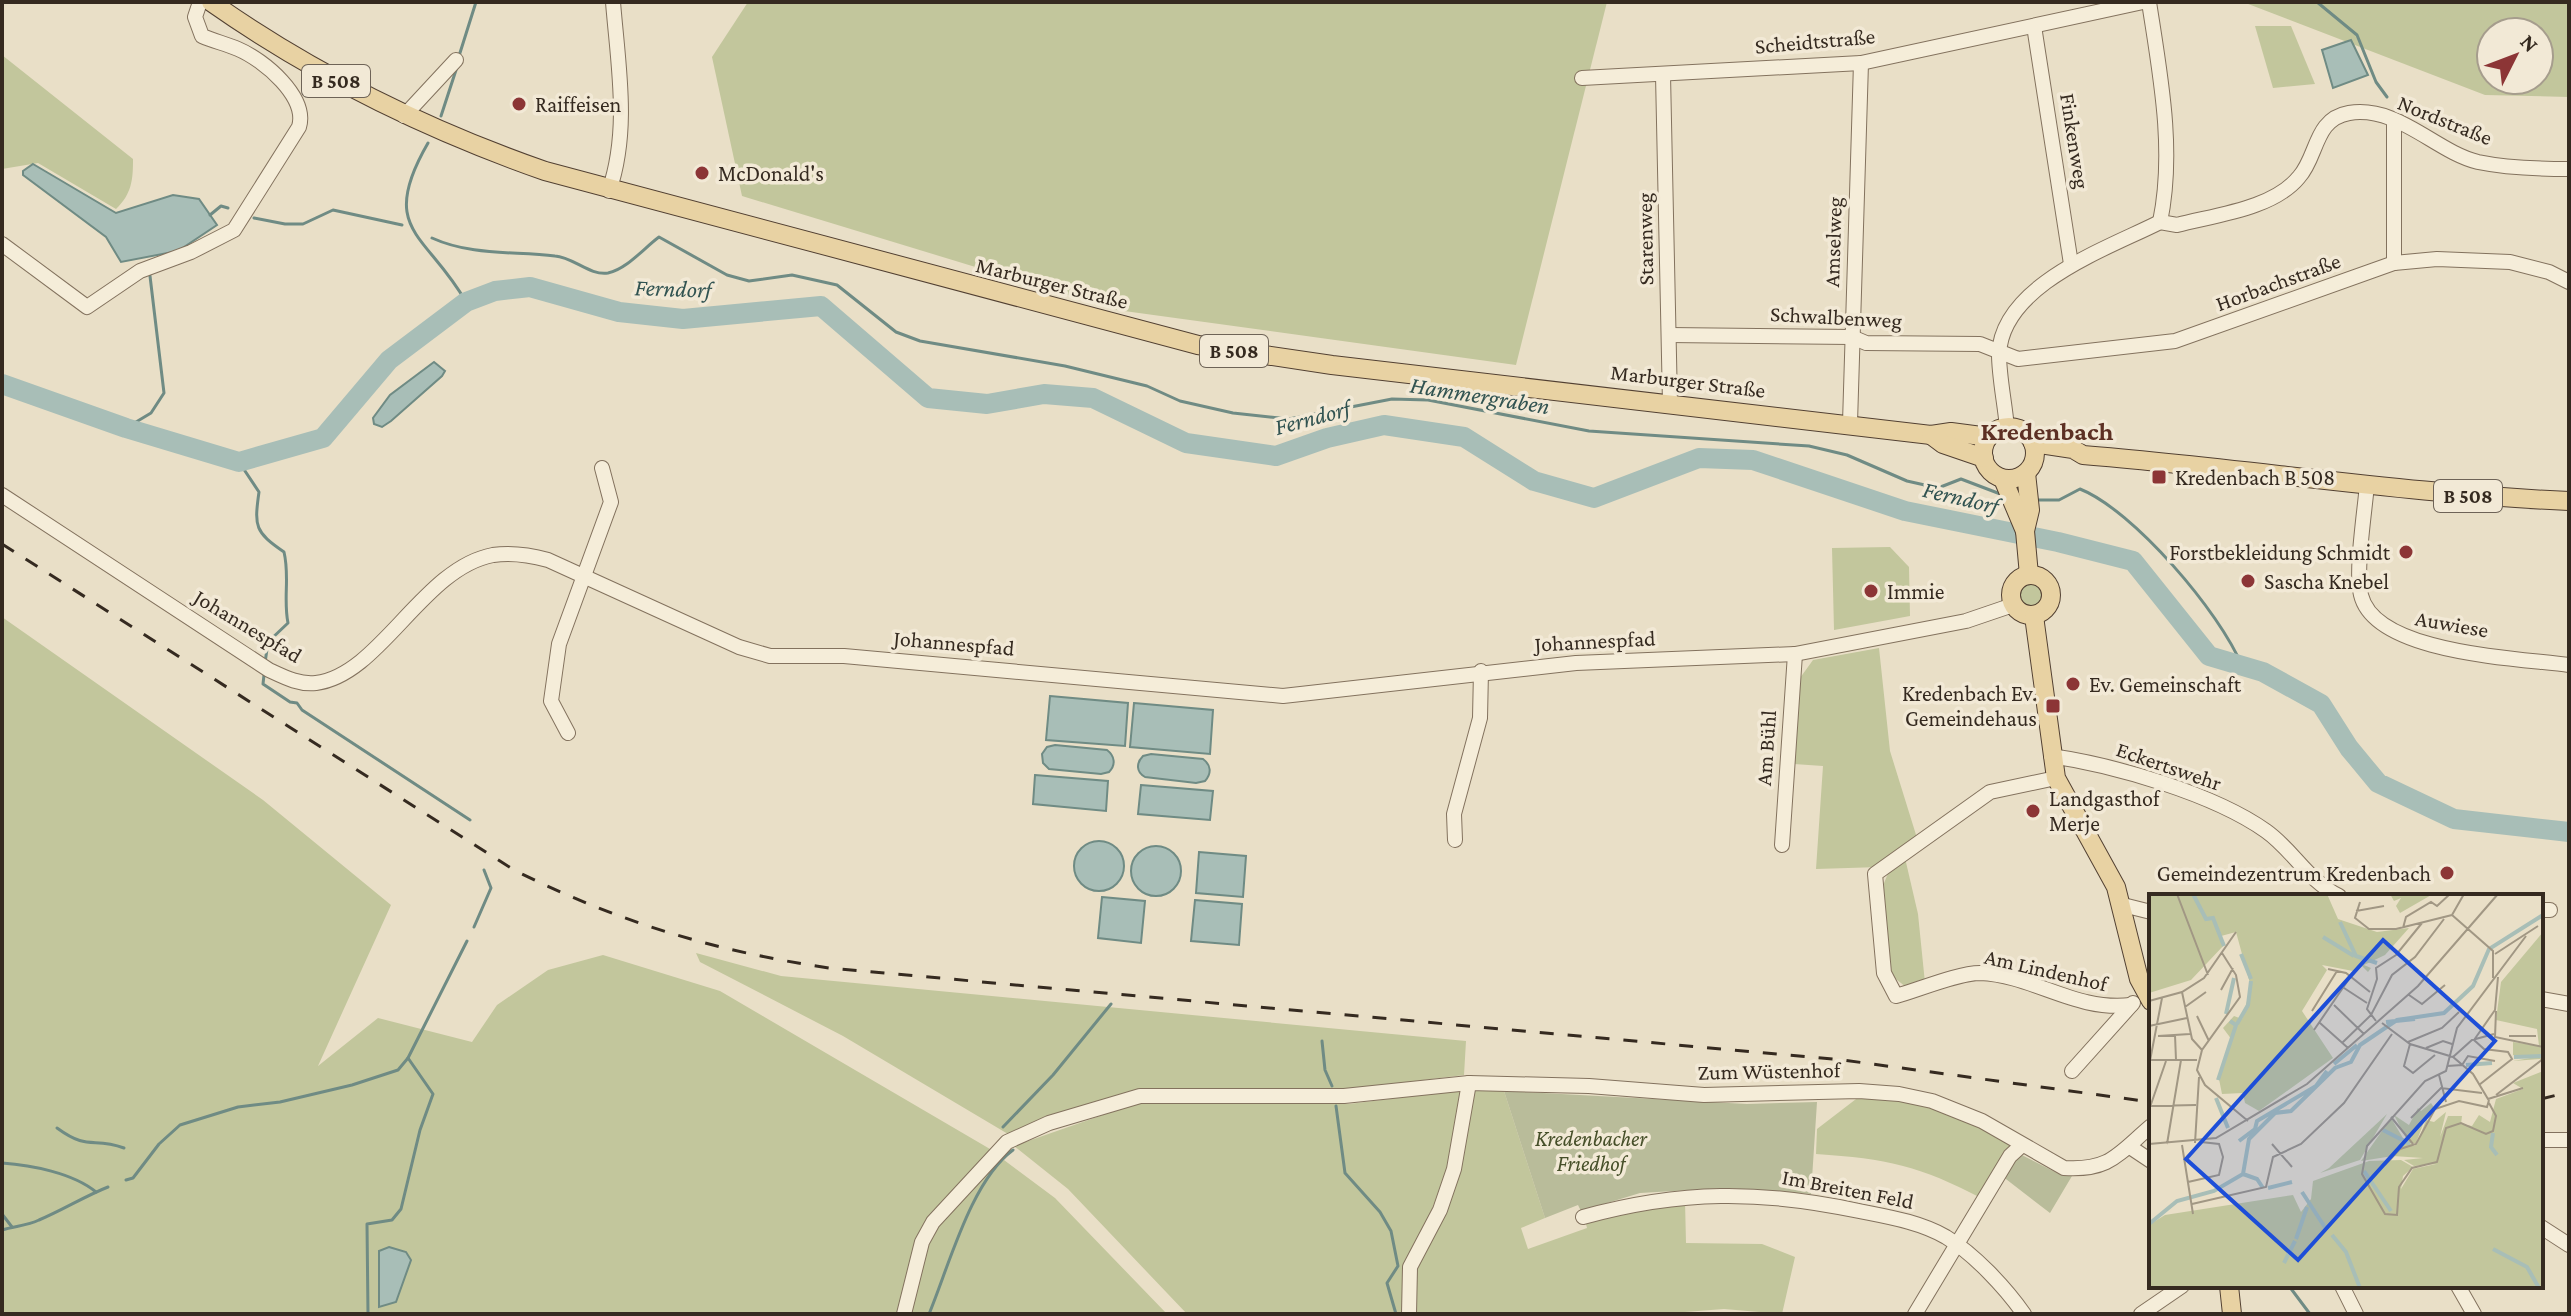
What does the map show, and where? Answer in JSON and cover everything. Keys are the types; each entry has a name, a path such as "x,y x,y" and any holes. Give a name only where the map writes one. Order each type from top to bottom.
{"main road":[{"name":"Marburger Straße","path":"211,2 316,71 404,116 470,145 609,191 1198,345 1332,365 1850,423 1931,435 1951,432 1989,437"},
{"path":"1984,458 1989,437 2007,428"},
{"name":"B 508","path":"2007,428 2021,430 2033,443 2073,449 2083,455 2186,462 2478,497 2569,501"},
{"name":"Marburger Straße","path":"1931,435 1943,444 1984,458"},
{"path":"2029,575 2025,531 2030,510 2033,443"},
{"name":"B 508","path":"1984,458 1989,470 2003,479 2030,468 2083,455"},
{"path":"2003,479 2025,531"},
{"path":"2029,575 2044,579 2051,592 2047,609 2034,616 2022,614 2013,605 2013,586 2029,575"},
{"path":"2034,616 2056,778 2123,905 2134,964 2149,997"},
{"path":"2229,1288 2232,1314"}],"street":[{"path":"2,244 87,307 140,271 234,230 299,127 303,114 298,101 251,56 202,36 195,17 200,2"},
{"path":"609,191 620,160 621,117 613,2"},
{"name":"Scheidtstraße","path":"1582,78 1861,63 2143,2"},
{"path":"2149,2 2165,108 2165,197 2160,222"},
{"name":"Finkenweg","path":"2034,26 2071,264"},
{"path":"404,116 456,60"},
{"name":"Amselweg","path":"1850,423 1861,63"},
{"name":"Starenweg","path":"1663,75 1670,403"},
{"name":"Nordstraße","path":"1999,352 2005,329 2015,313 2071,264 2160,222 2177,225 2284,192 2302,175 2314,144 2334,118 2364,113 2394,121 2476,161 2569,169"},
{"path":"2394,121 2394,263"},
{"name":"Horbachstraße","path":"1999,352 2018,359 2175,341 2394,263 2437,259 2510,262 2549,272 2569,282"},
{"name":"Schwalbenweg","path":"1669,335 1852,337 1866,343 1980,344 1999,352"},
{"path":"1999,352 2007,428"},
{"path":"568,733 551,701 559,644 611,502 602,468"},
{"name":"Auwiese","path":"2367,484 2361,595 2372,615 2384,627 2422,644 2569,665"},
{"name":"Johannespfad","path":"2,495 264,666 293,681 316,683 343,674 444,579 469,563 493,555 522,554 585,576 739,647 770,656 844,656 1283,696 1481,671 1576,663 1795,654 1966,621 2013,605"},
{"name":"Am Bühl","path":"1782,845 1795,654"},
{"path":"1455,840 1454,814 1480,718 1481,671"},
{"name":"Eckertswehr","path":"2051,756 2082,760 2207,799 2267,831 2315,880 2336,894"},
{"name":"Am Lindenhof","path":"2056,778 1990,792 1875,874 1884,973 1896,996 1979,973 2039,987 2068,1000 2108,1008 2131,1005 2149,997"},
{"path":"2123,905 2149,912"},
{"path":"2543,999 2569,1004"},
{"name":"Am Lindenhof","path":"2072,1071 2131,1005"},
{"path":"1409,1314 1410,1267 1440,1210 1454,1169 1469,1083"},
{"name":"Zum Wüstenhof","path":"904,1314 922,1242 933,1222 1007,1142 1049,1123 1140,1096 1344,1096 1469,1083 1589,1086 1704,1095 1859,1091 1899,1094 1932,1101 1982,1121 2064,1168 2093,1169 2118,1158 2149,1128"},
{"path":"2543,1140 2569,1140"},
{"path":"1915,1314 2010,1156 2022,1145"},
{"path":"2130,1147 2149,1160"},
{"name":"Im Breiten Feld","path":"1583,1217 1641,1202 1739,1194 1808,1200 1886,1216 1925,1227 1956,1245 2024,1314"},
{"path":"2543,1228 2569,1245"},
{"path":"2141,1314 2179,1288"},
{"path":"2343,1288 2356,1314"},
{"path":"2459,1288 2474,1314"}],"green space":[{"path":"748,2 1607,2 1516,365 1117,310 742,196 712,57"},
{"path":"2243,2 2569,2 2569,97 2527,96 2555,96 2555,16 2475,16 2475,91"},
{"path":"2255,26 2291,26 2315,84 2273,88"},
{"path":"2,55 133,159 130,186 116,209 38,163 2,169"},
{"name":"Immie","path":"1890,547 1909,567 1910,616 1834,630 1832,548"},
{"path":"2031,575 2045,581 2051,595 2045,609 2031,615 2017,609 2011,595 2017,581"},
{"path":"2,617 263,800 391,905 318,1066 378,1018 472,1042 497,1005 548,970 603,955 720,991 990,1149 981,1172 1004,1160 1055,1198 1167,1314 2,1314"},
{"path":"1879,648 1890,751 1917,838 1880,867 1816,869 1823,766 1794,764 1800,678 1813,660"},
{"path":"1905,858 1918,914 1925,983 1906,987 1892,976 1882,888 1889,871"},
{"path":"696,953 781,976 1466,1041 1464,1075 1343,1090 1136,1091 1046,1116 1008,1134 843,1036 700,962"},
{"path":"1461,1090 1449,1167 1402,1282 1406,1314 1187,1314 1068,1189 1014,1146 1140,1102 1349,1104"},
{"path":"1475,1090 1504,1091 1545,1218 1521,1228 1528,1249 1587,1228 1586,1224 1643,1208 1685,1201 1686,1243 1762,1244 1795,1257 1782,1314 1724,1309 1659,1314 1416,1314 1416,1267"},
{"name":"Kredenbacher Friedhof","path":"1504,1091 1747,1104 1817,1102 1811,1194 1725,1188 1640,1193 1581,1211 1578,1205 1545,1218"},
{"path":"1860,1096 1930,1104 2015,1144 1983,1199 1921,1171 1883,1161 1816,1154 1817,1129"},
{"path":"2018,1153 2059,1174 2072,1176 2050,1213 2002,1176"}],"water":[{"path":"2351,40 2368,75 2333,88 2322,50"},
{"path":"33,164 116,213 173,195 199,199 217,225 178,251 121,262 106,237 23,175 23,171"},
{"path":"434,362 445,371 442,376 391,421 382,427 374,424 373,418 390,395"},
{"path":"1050,696 1128,703 1125,746 1046,740"},
{"path":"1134,703 1213,710 1210,754 1130,747"},
{"path":"1047,747 1107,750 1114,764 1109,772 1101,774 1049,769 1043,763 1042,754"},
{"path":"1143,756 1203,759 1209,766 1209,775 1205,781 1196,783 1145,777 1140,773 1138,764"},
{"path":"1035,775 1108,781 1106,811 1033,804"},
{"path":"1141,785 1213,791 1210,820 1138,814"},
{"path":"1099,841 1117,848 1124,866 1117,884 1099,891 1081,884 1074,866 1081,848"},
{"path":"1156,846 1174,853 1181,871 1174,889 1156,896 1138,889 1131,871 1138,853"},
{"path":"1199,852 1246,856 1243,897 1196,893"},
{"path":"1102,897 1145,901 1141,943 1098,938"},
{"path":"1195,900 1242,904 1239,945 1191,941"},
{"path":"389,1247 406,1252 411,1260 396,1302 379,1307 379,1251"}],"waterway":[{"path":"459,56 476,2"},
{"path":"2317,2 2357,35 2376,82 2387,97"},
{"path":"441,116 457,67"},
{"path":"428,143 413,172 407,195 407,214 423,245 466,302"},
{"path":"210,215 221,206 228,208"},
{"name":"Hammergraben","path":"254,218 303,224 333,210 402,225"},
{"name":"Hammergraben","path":"432,238 462,248 562,257 588,269 608,273 635,258 659,237 727,275 749,281 792,275 837,285 896,332 920,341 1065,366 1147,386 1180,401 1233,413 1289,419 1392,399 1428,400 1589,431 1809,446 1847,455 1907,481 1938,488 1961,479 2003,495"},
{"path":"126,428 151,413 164,393 150,276"},
{"name":"Ferndorf","path":"2,384 126,428 239,462 323,438 389,360 466,302 495,291 530,287 619,312 683,319 821,306 928,398 987,404 1044,394 1093,398 1186,443 1276,456 1327,438 1384,425 1464,437 1534,481 1594,498 1699,458 1753,460 1905,511 2058,542 2133,561 2209,656 2263,672 2321,704 2349,748 2378,783 2454,819 2569,832"},
{"path":"239,462 259,492 259,528 284,552 286,561 288,623 268,642 265,663"},
{"name":"Hammergraben","path":"2034,500 2059,500 2080,489 2125,518 2173,565 2195,592 2231,644 2242,666"},
{"path":"264,675 263,684 290,702 297,703 302,710 470,820"},
{"path":"474,927 491,888 484,870"},
{"path":"368,1314 367,1224 392,1220 401,1209 420,1130 433,1094 408,1058 467,941"},
{"path":"1003,1127 1053,1075 1111,1004"},
{"path":"1322,1041 1325,1070 1332,1086"},
{"path":"126,1180 133,1178 159,1144 180,1125 238,1107 280,1102 352,1085 398,1070 408,1058"},
{"path":"1336,1106 1345,1173 1380,1212 1391,1231 1398,1266 1387,1283 1396,1314"},
{"path":"57,1128 77,1140 124,1148"},
{"path":"929,1314 973,1203 998,1164 1013,1150"},
{"path":"2,1163 51,1171 87,1185 96,1192"},
{"path":"2,1230 34,1222 108,1187"},
{"path":"2,1214 12,1227"},
{"path":"2290,1288 2310,1314"}],"railway":[{"path":"2,544 514,870 591,905 706,943 829,968 1843,1060 2149,1102"},
{"path":"2543,1098 2569,1092"}],"place":[{"name":"Raiffeisen","path":"519,104"},
{"name":"McDonald's","path":"702,173"},
{"name":"Kredenbach B 508","path":"2159,477"},
{"name":"Forstbekleidung Schmidt","path":"2406,552"},
{"name":"Sascha Knebel","path":"2248,581"},
{"name":"Immie","path":"1871,591"},
{"name":"Ev. Gemeinschaft","path":"2073,684"},
{"name":"Kredenbach Ev. Gemeindehaus","path":"2053,706"},
{"name":"Landgasthof Merje","path":"2033,811"},
{"name":"Gemeindezentrum Kredenbach","path":"2447,873"}],"district":[{"name":"Kredenbach","path":"2047,431"}]}
